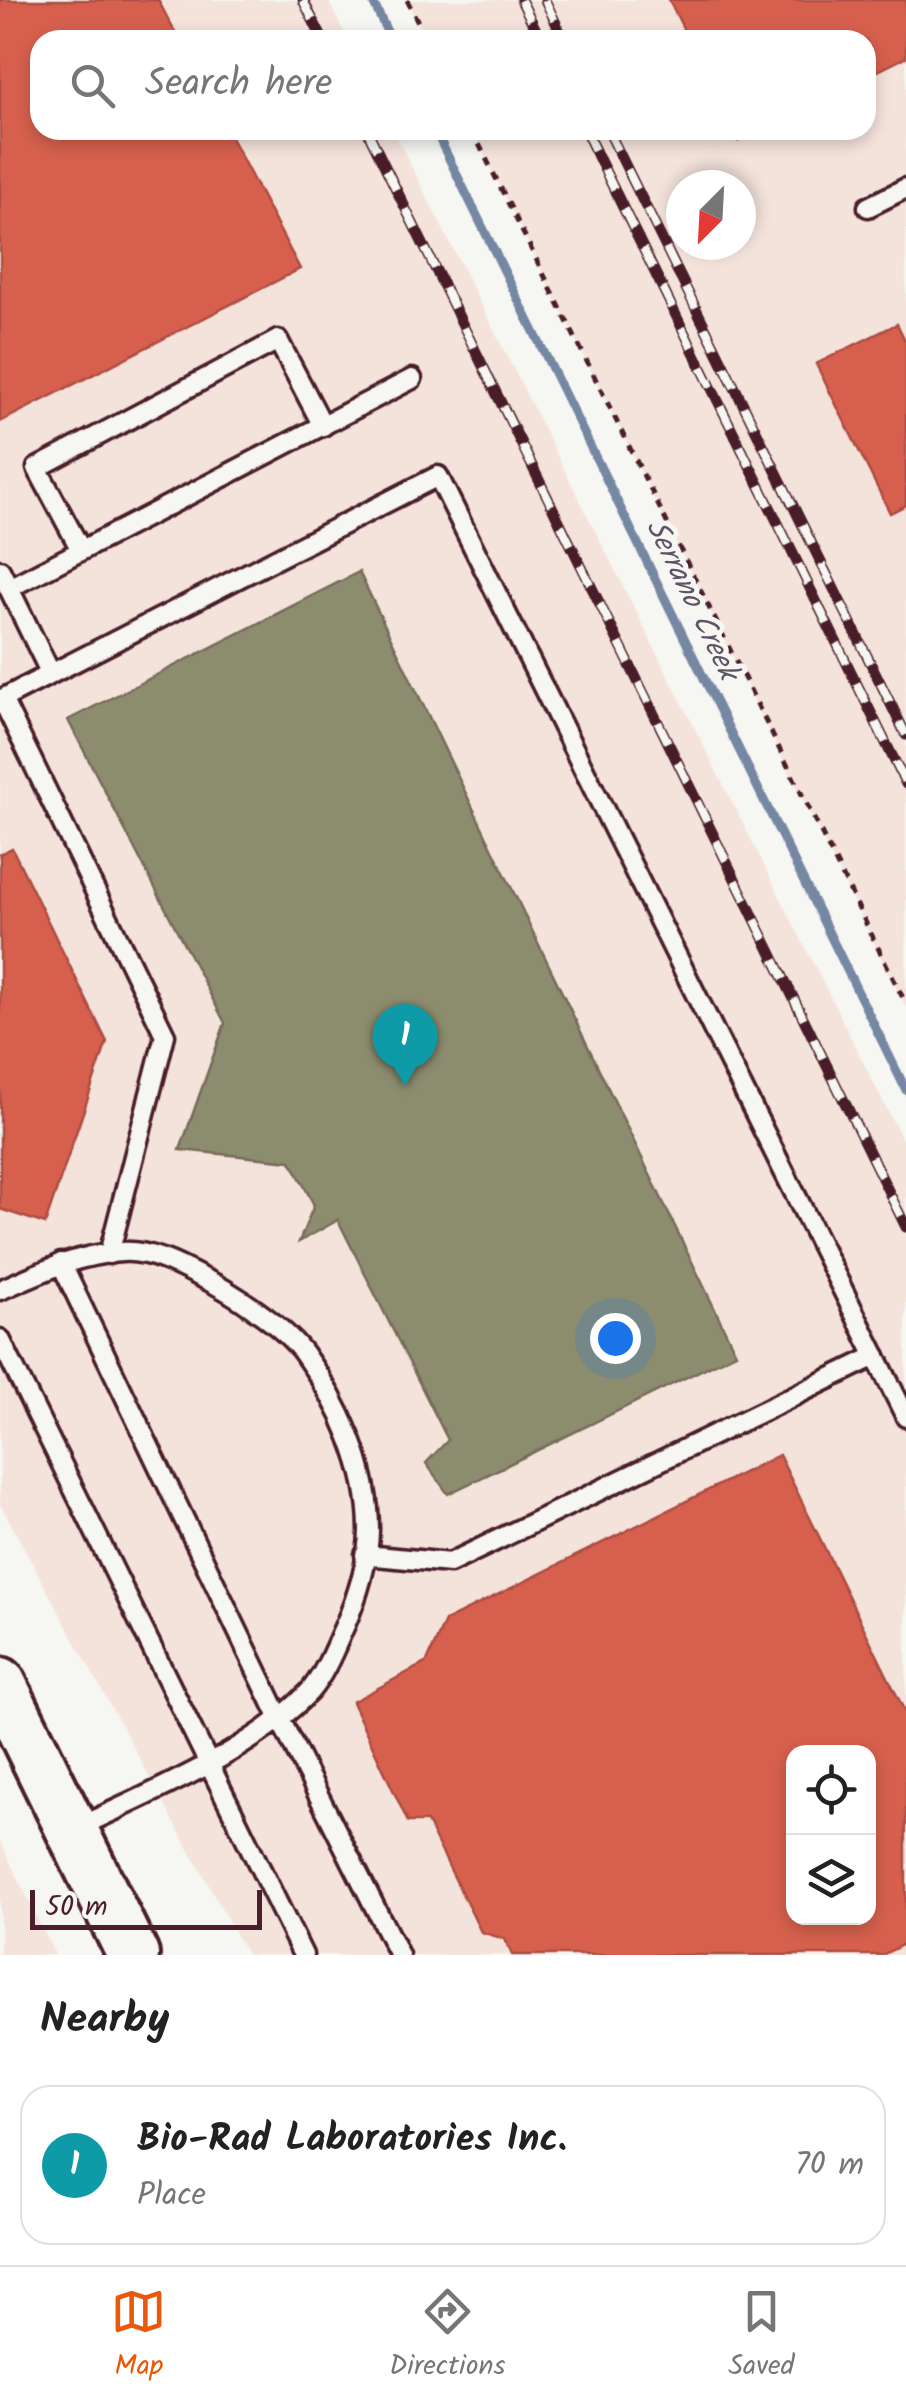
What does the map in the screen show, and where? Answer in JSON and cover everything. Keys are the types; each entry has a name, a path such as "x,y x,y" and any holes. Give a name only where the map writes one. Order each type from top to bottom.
{"main road":[{"path":"0,1683 133,1955"}],"lane":[{"path":"868,206 906,188"},
{"path":"81,550 37,468 278,340 324,426"},
{"path":"9,588 412,379"},
{"path":"109,1254 165,1035 1,700 438,476 906,1417"},
{"path":"0,570 51,674"},
{"path":"0,1290 60,1263 125,1251 170,1261 235,1293 302,1351 348,1431 366,1494 370,1534 352,1608 330,1658 310,1690 258,1734 73,1830"},
{"path":"60,1263 278,1716 399,1955"},
{"path":"0,1339 304,1955"},
{"path":"365,1555 450,1563 876,1356"}],"path":[{"path":"407,0 422,30"},
{"path":"477,140 906,1004"}],"shaded area":[{"path":"0,0 328,0 343,30 30,30 30,140 398,140 906,1147 906,1955 247,1955 0,1504"},
{"path":"407,0 906,0 906,1008 477,140 876,140 876,30 422,30"},
{"path":"0,1841 55,1955 0,1955"}],"building: Shops":[{"path":"0,0 158,0 174,30 30,30 30,140 232,140 300,269 0,422"},
{"path":"669,0 906,0 906,57 876,72 876,30 684,30"},
{"path":"897,324 906,342 906,505 890,513 816,364"},
{"path":"12,848 107,1042 45,1224 0,1209 0,854"},
{"path":"779,1455 906,1714 906,1943 882,1955 512,1955 505,1939 481,1932 427,1822 408,1822 352,1702 427,1662 445,1621"}],"building: Industry":[{"path":"359,572 736,1353 448,1494 426,1463 448,1440 338,1220 299,1242 314,1205 291,1161 180,1150 225,1023 68,720"}],"waterway":[{"name":"Serrano Creek","path":"372,0 386,30"},
{"name":"Serrano Creek","path":"440,140 906,1090"}],"railway":[{"path":"303,0 318,30"},
{"path":"521,0 536,30"},
{"path":"545,0 559,30"},
{"path":"372,140 906,1227"},
{"path":"590,140 906,784"},
{"path":"613,140 906,735"}],"place":[{"name":"Bio-Rad Laboratories Inc.","path":"405,1086"}]}
